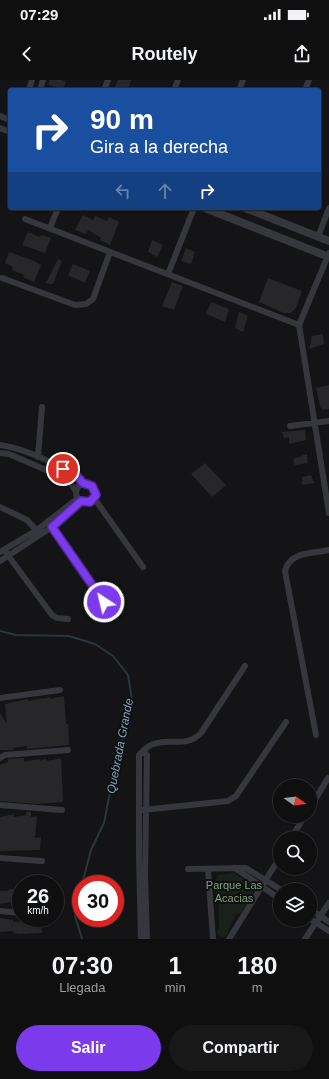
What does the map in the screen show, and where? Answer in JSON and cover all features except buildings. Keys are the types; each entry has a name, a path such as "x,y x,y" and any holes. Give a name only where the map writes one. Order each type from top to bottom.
{"street":[{"path":"318,237 329,208"},
{"path":"50,228 57,210"},
{"path":"168,274 193,210"},
{"path":"211,210 328,255 299,325 329,513"},
{"path":"261,211 329,241"},
{"path":"25,219 299,325"},
{"path":"2,278 75,305 86,304 93,299 110,252"},
{"path":"38,457 42,407"},
{"path":"290,426 329,421"},
{"path":"0,445 9,446 38,457 76,475 83,483 90,484 94,488 94,498 143,567"},
{"path":"0,453 9,454 69,480 78,497 87,503 94,498"},
{"path":"68,619 57,618 52,615 8,556 2,551 52,527 78,497 78,487 83,483"},
{"path":"0,561 38,533 48,521 78,497"},
{"path":"0,506 28,520 38,533"},
{"path":"48,521 104,602"},
{"path":"316,735 285,571 288,562 294,557 329,550"},
{"path":"141,939 139,755 148,746 155,743 188,742 195,739 202,732 245,666"},
{"path":"0,698 60,690"},
{"path":"139,810 228,801 236,796 286,722"},
{"path":"0,758 5,755 68,750"},
{"path":"143,752 147,755 145,875 147,939"},
{"path":"317,796 328,778"},
{"path":"0,805 62,810"},
{"path":"0,858 42,861"},
{"path":"235,868 273,894"},
{"path":"188,870 246,868 273,885"},
{"path":"229,939 273,868"},
{"path":"208,869 213,939"},
{"path":"317,921 329,903"},
{"path":"0,911 12,912"},
{"path":"317,914 329,922"},
{"path":"317,924 329,931"},
{"path":"305,939 313,927"}],"green space":[{"name":"Parque Las Acacias","path":"234,873 253,885 254,890 241,913 236,914 228,930 228,934 223,937 219,936 217,931 219,929 218,884 216,879 219,875"}],"waterway":[{"name":"Quebrada Grande","path":"0,631 16,635 69,636 95,644 113,656 128,675 132,699 112,782 104,823 91,850 84,875"},
{"name":"Quebrada Grande","path":"78,927 82,939"}],"route":[{"path":"63,469 76,475 83,483 90,484 96,491 96,495 90,502 87,503 81,501 52,527 104,602"}]}
